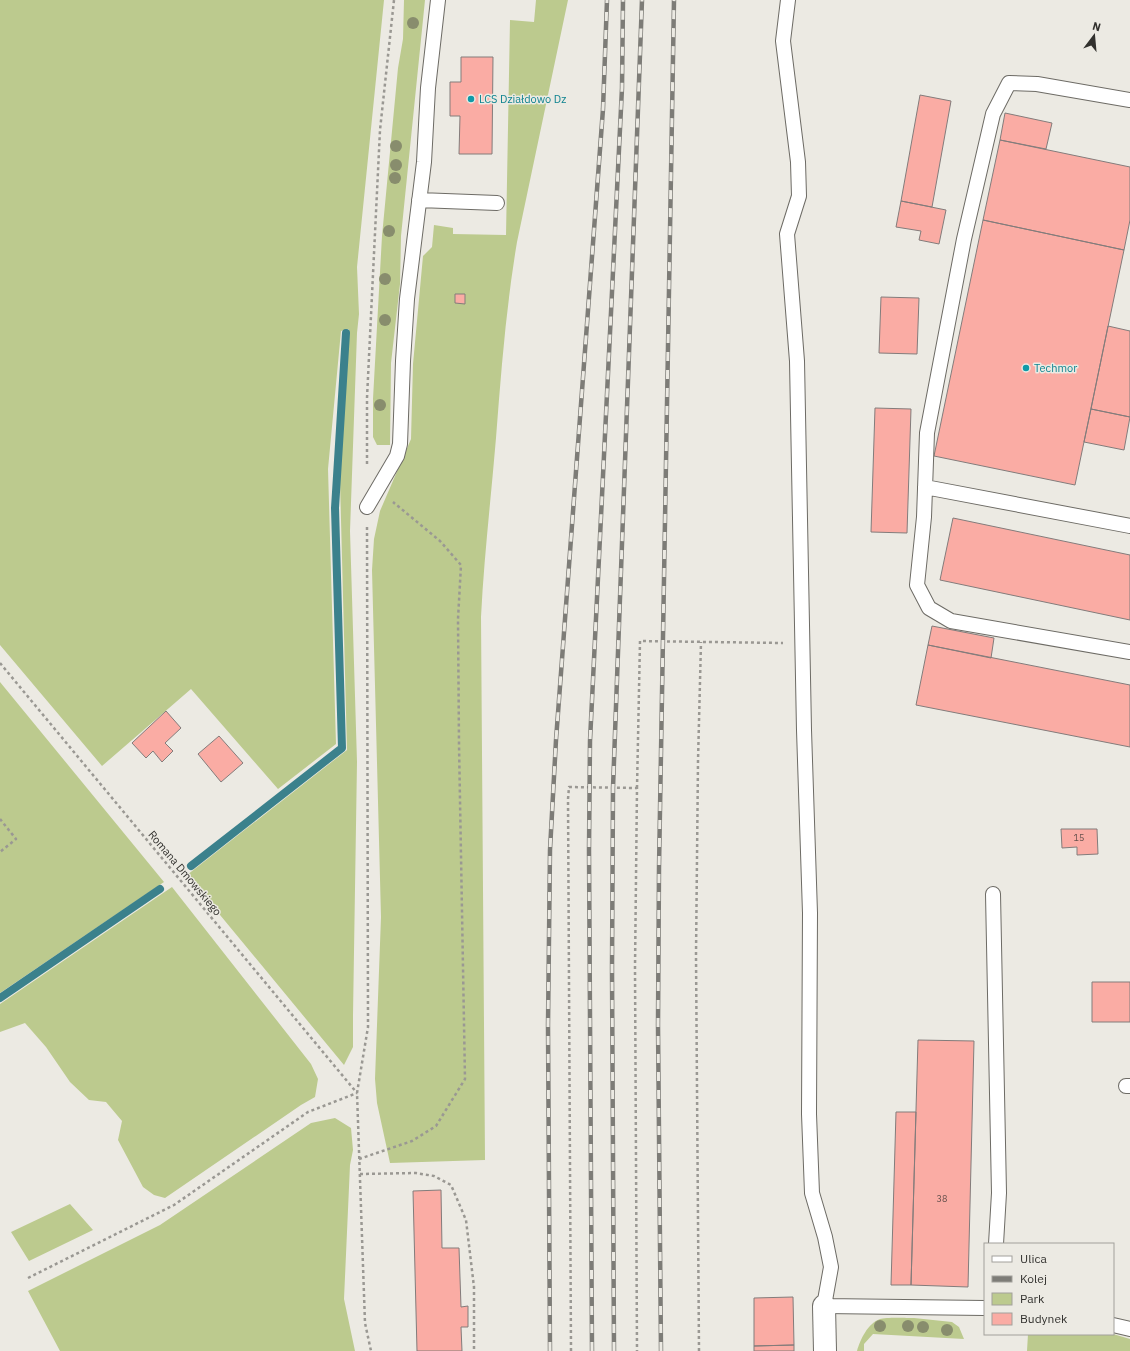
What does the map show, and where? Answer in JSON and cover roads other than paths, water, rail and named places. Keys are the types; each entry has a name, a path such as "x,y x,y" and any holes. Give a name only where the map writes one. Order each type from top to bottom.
{"street":[{"path":"824,1306 825,1351"}],"lane":[{"path":"367,507 397,456 400,444 407,299 424,162 428,88 438,0"},
{"path":"788,0 783,41 798,162 799,196 787,234 797,361 802,643 810,913 809,1114 812,1193 825,1237 831,1267 824,1306 984,1308"},
{"path":"1130,100 1037,84 1009,83 993,114 964,239 927,433 924,517 917,585 929,608 951,621 1130,652"},
{"path":"419,200 497,203"},
{"path":"925,488 1130,526"},
{"path":"993,894 999,1192 996,1243"},
{"path":"1114,1325 1130,1329"}],"waterway":[{"path":"191,866 342,748 335,508 346,333"},
{"path":"0,998 160,889"}],"railway":[{"path":"550,1351 548,1025 550,850 556,740 603,109 607,0"},
{"path":"592,1351 589,850 590,741 622,88 623,0"},
{"path":"614,1351 612,968 613,788 642,0"},
{"path":"661,1351 658,1025 659,868 674,0"}],"place":[{"name":"LCS Działdowo Dz","path":"471,99"},
{"name":"Techmor","path":"1026,368"}]}
